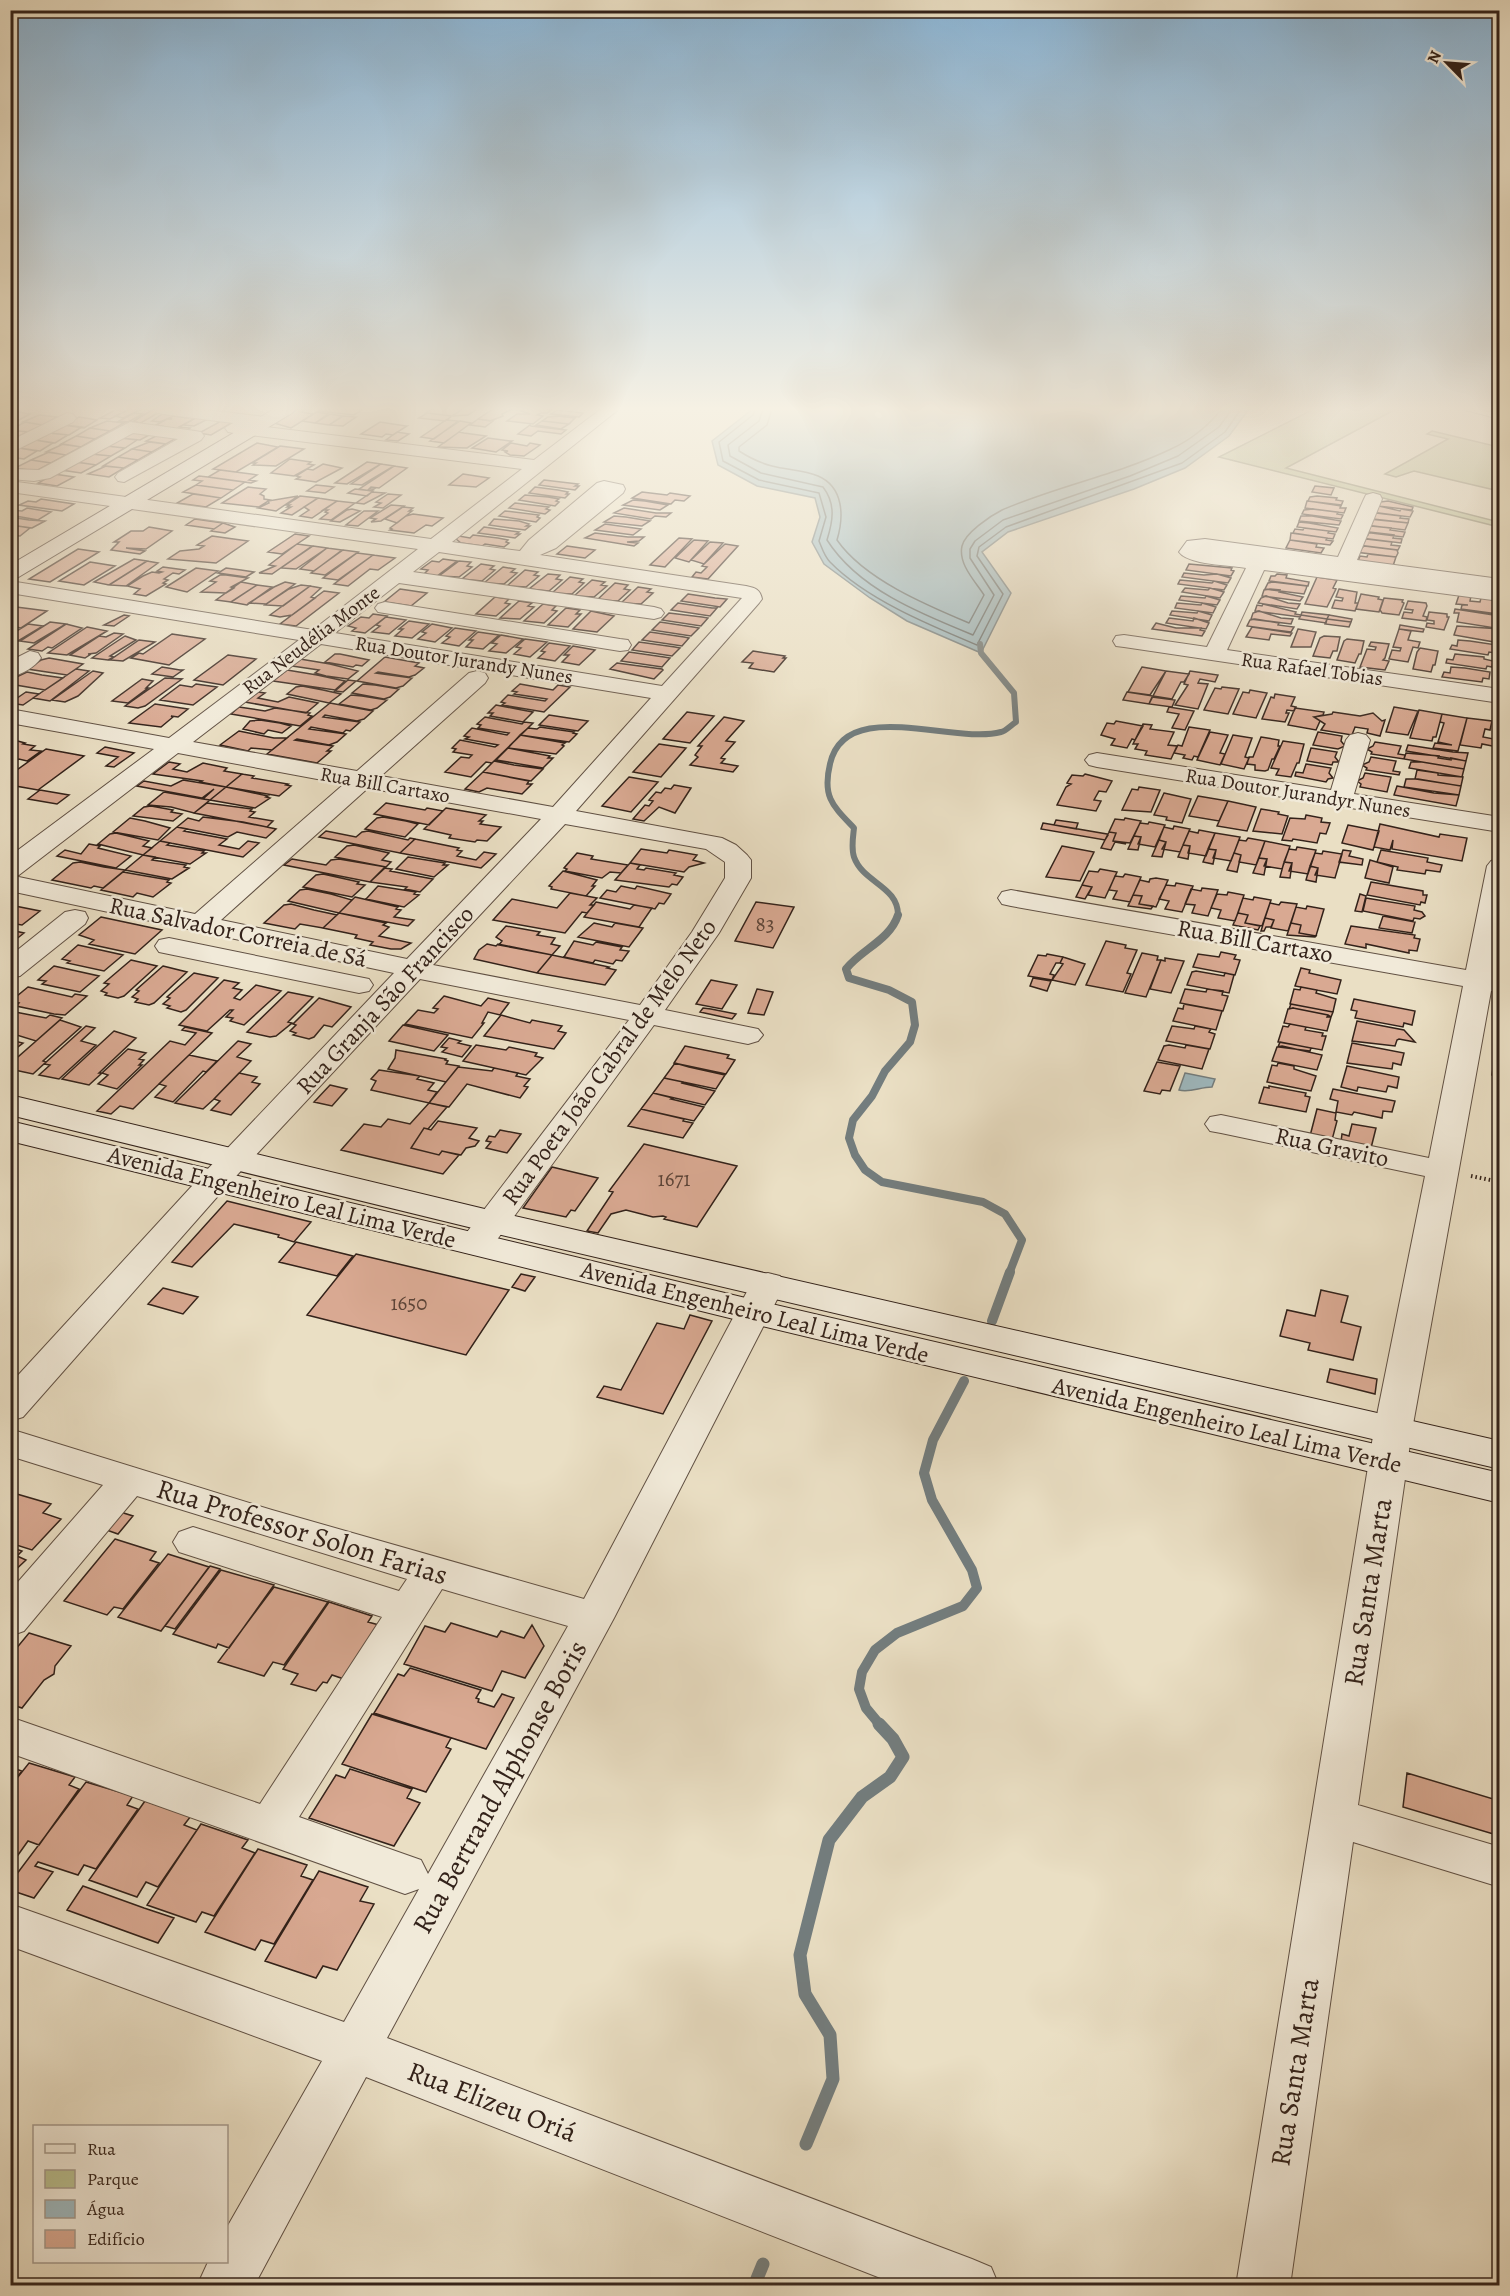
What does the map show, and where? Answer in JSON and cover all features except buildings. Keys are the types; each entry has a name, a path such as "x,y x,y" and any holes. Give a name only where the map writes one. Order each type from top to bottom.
{"main road":[{"path":"10,559 91,516"},
{"path":"10,574 97,516"},
{"name":"Avenida Engenheiro Leal Lima Verde","path":"10,1104 225,1169 484,1233 1390,1447 1500,1488"},
{"name":"Avenida Engenheiro Leal Lima Verde","path":"10,1131 225,1169"},
{"name":"Avenida Engenheiro Leal Lima Verde","path":"1390,1447 1500,1455"}],"street":[{"path":"228,516 435,545"},
{"name":"Rua Neudélia Monte","path":"10,869 472,516"},
{"path":"1343,569 1366,516"},
{"name":"Rua Granja São Francisco","path":"10,1408 225,1169 560,815 750,602 752,596 746,592 530,553 435,545"},
{"path":"1500,585 1343,569 1196,555 1189,552 1194,545 1205,545 1343,569 1500,595"},
{"path":"1214,655 1254,570"},
{"path":"395,576 654,613"},
{"name":"Rua Doutor Jurandy Nunes","path":"10,587 669,694"},
{"path":"592,672 673,595"},
{"path":"385,609 620,645"},
{"name":"Rua Rafael Tobias","path":"1124,641 1500,696"},
{"path":"10,671 30,658"},
{"path":"201,923 477,678"},
{"name":"Rua Bill Cartaxo","path":"10,716 714,843 727,850 738,860 738,878"},
{"path":"1340,800 1358,740"},
{"name":"Rua Doutor Jurandyr Nunes","path":"1097,760 1500,825"},
{"name":"Rua Santa Marta","path":"1263,2286 1390,1447 1442,1170 1489,982 1500,866"},
{"name":"Rua Poeta João Cabral de Melo Neto","path":"484,1233 648,1014 705,933 738,878"},
{"name":"Rua Salvador Correia de Sá","path":"10,883 412,969 748,1035"},
{"name":"Rua Bill Cartaxo","path":"1011,898 1489,982"},
{"path":"10,970 75,918"},
{"path":"169,946 359,986"},
{"path":"298,973 320,950"},
{"name":"Rua Gravito","path":"1221,1124 1442,1170"},
{"name":"Rua Bertrand Alphonse Boris","path":"224,2286 594,1618 761,1298"},
{"name":"Rua Professor Solon Farias","path":"10,1442 432,1572 594,1618"},
{"path":"10,1620 130,1479"},
{"path":"193,1542 406,1609"},
{"path":"269,1827 406,1609 432,1572"},
{"path":"10,1735 405,1874"},
{"path":"1334,1817 1500,1867"},
{"name":"Rua Elizeu Oriá","path":"10,1925 354,2049 972,2286"}],"green space":[{"path":"1456,516 1476,516 1499,522 1499,527"}],"water":[{"path":"1054,516 1008,532 982,552 1011,593 981,653 907,621 870,598 824,564 812,542 820,517"},
{"path":"1185,1073 1215,1079 1212,1087 1179,1090"}],"waterway":[{"path":"898,915 893,898 865,873 854,857 852,846 854,828 835,807 829,793 827,785 830,764 840,744 856,732 878,727 980,734 1003,731 1016,722 1014,693 981,653 980,644"},
{"path":"898,915 889,931 846,969 849,978 889,990 912,1002 915,1025 910,1042 885,1071 872,1096 853,1120 849,1138 855,1155 865,1170 882,1182 983,1202 1005,1214 1022,1240 1009,1274"},
{"path":"992,1321 1010,1272"},
{"path":"881,1726 866,1708 859,1689 862,1672 875,1650 897,1633 963,1606 977,1588 972,1570 932,1500 924,1473 933,1440 964,1381"},
{"path":"806,2144 833,2079 830,2035 805,1994 800,1955 829,1840 862,1797 890,1777 903,1757 893,1739 879,1724"},
{"path":"754,2286 763,2264"}]}
